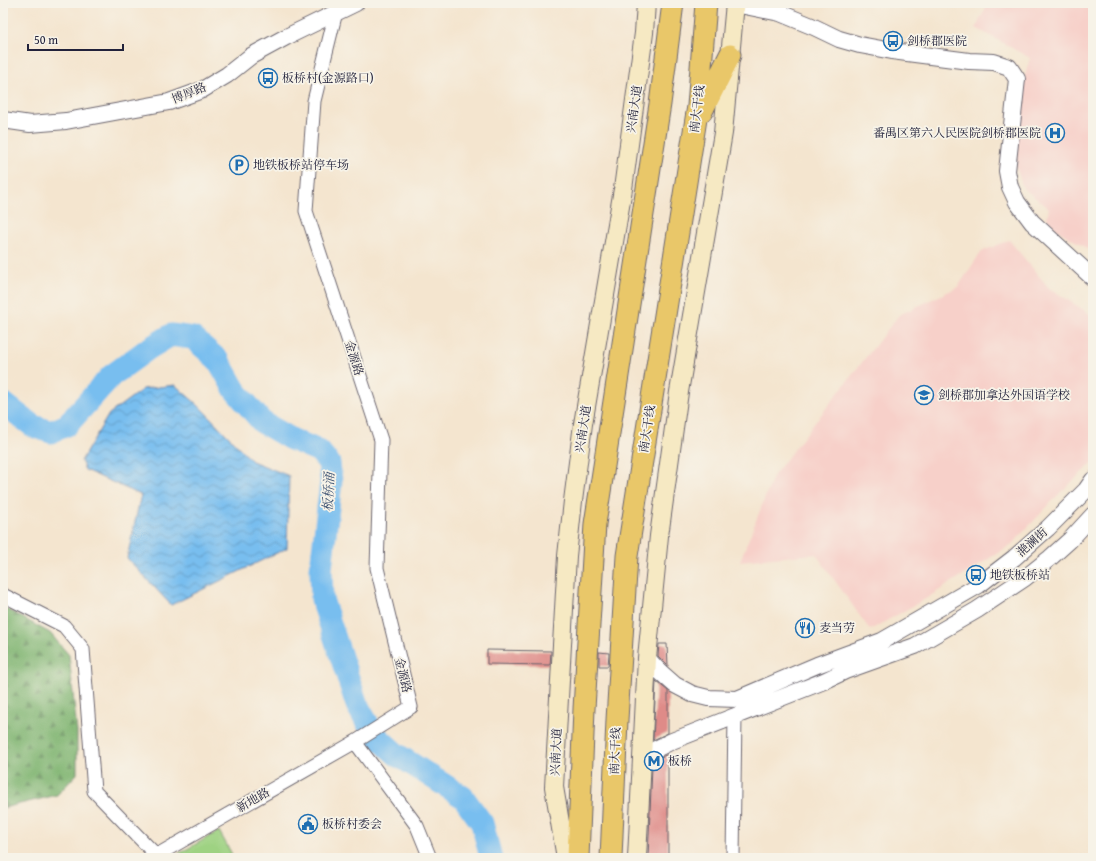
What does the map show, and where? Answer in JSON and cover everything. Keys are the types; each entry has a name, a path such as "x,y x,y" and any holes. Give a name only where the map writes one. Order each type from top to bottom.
{"highway":[{"path":"578,858 584,709 595,524 660,104 673,3"},
{"name":"南大干线","path":"611,858 616,720 628,556 696,122 706,3"},
{"path":"696,122 730,56"}],"main road":[{"name":"兴南大道","path":"566,858 554,788 568,548 584,424 623,189 644,33 646,3"},
{"path":"638,858 647,658 659,536 678,400 723,133 735,3"}],"street":[{"name":"博厚路","path":"3,120 30,124 66,121 169,102 202,90 226,75 251,56 356,3"},
{"path":"735,3 781,8 814,27 839,39 860,45 969,62 994,62 1009,67 1017,79 1008,172 1010,187 1017,202 1032,222 1093,278"},
{"name":"金源路","path":"336,12 314,102 306,211 382,440 377,568 411,707"},
{"name":"滟澜街","path":"647,658 675,685 692,694 708,698 738,699 817,665 882,641 979,585 1014,558 1048,528 1086,490 1093,480"},
{"name":"滟澜街","path":"642,765 648,756 672,741 824,681 845,671 915,646 977,610 1025,578 1070,540 1093,515"},
{"path":"3,595 64,626 83,649 94,791 154,857"},
{"path":"942,606 953,624"},
{"path":"817,665 824,681"},
{"name":"新地路","path":"154,857 355,742 411,707"},
{"path":"733,858 735,716"},
{"path":"355,742 417,826 430,858"}],"shaded area":[{"name":"番禺区第六人民医院剑桥郡医院","path":"988,3 1093,3 1093,252 1057,230 1047,219 1049,208 1023,188 1016,166 1018,101 1030,58 976,28"},
{"name":"剑桥郡加拿达外国语学校","path":"1009,240 1049,288 1093,316 1093,462 1060,493 1012,544 927,598 870,630 816,554 740,561 774,475 899,315 958,287 981,252"}],"green space":[{"path":"3,607 50,633 69,655 77,732 77,774 57,795 3,808"},
{"path":"219,831 234,858 171,858"}],"water":[{"path":"175,385 198,405 252,461 289,476 287,548 171,605 127,558 141,495 85,470 81,461 109,414 143,389"}],"building":[{"path":"659,644 667,644 668,666 658,656"},
{"path":"487,650 551,651 550,665 487,664"},
{"path":"599,652 609,653 608,666 599,666"},
{"path":"656,681 668,691 668,733 653,740"},
{"path":"668,754 668,858 648,858 652,767 661,757"}],"waterway":[{"name":"板桥涌","path":"3,403 33,426 51,432 67,425 111,376 148,349 171,335 193,338 218,360 235,390 262,422 291,439 319,451 329,463 331,481 321,569 322,599 357,705 373,733 396,754 463,797 482,823 491,858"}],"place":[{"name":"剑桥郡医院","path":"893,41"},
{"name":"板桥村(金源路口)","path":"268,78"},
{"name":"番禺区第六人民医院剑桥郡医院","path":"1055,133"},
{"name":"地铁板桥站停车场","path":"239,165"},
{"name":"剑桥郡加拿达外国语学校","path":"924,395"},
{"name":"地铁板桥站","path":"976,575"},
{"name":"麦当劳","path":"805,628"},
{"name":"板桥","path":"654,761"},
{"name":"板桥村委会","path":"308,824"}]}
